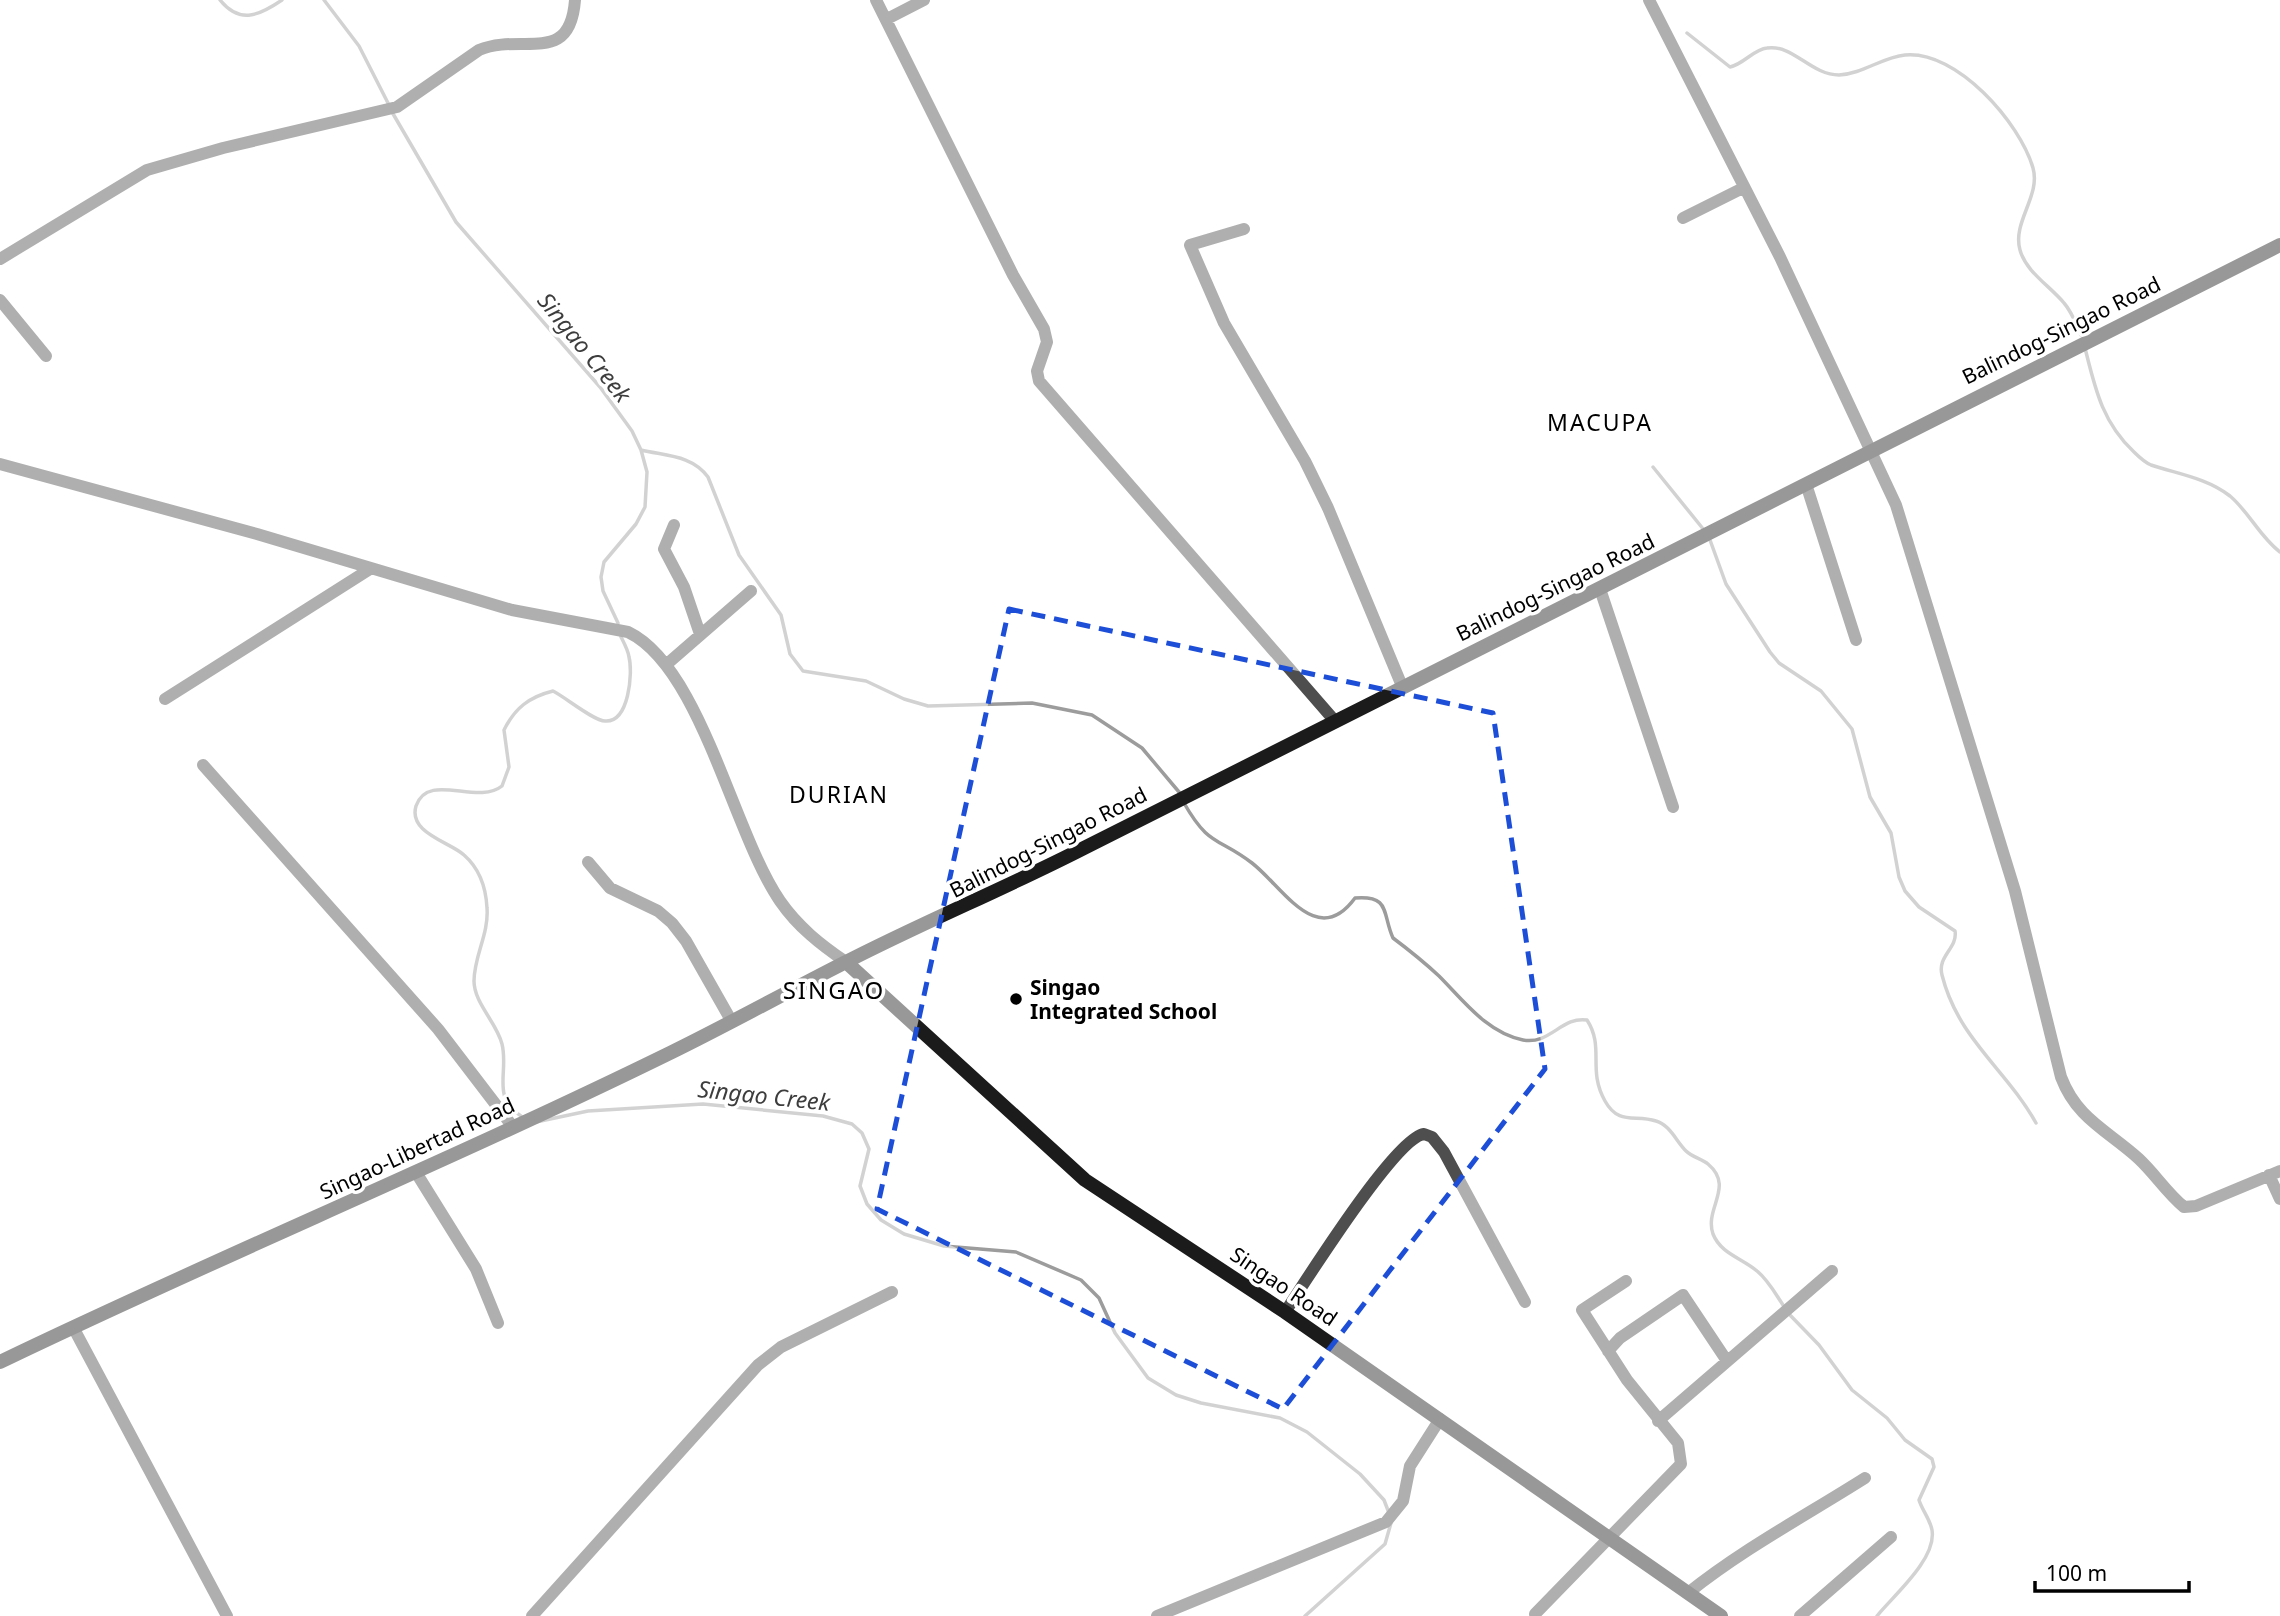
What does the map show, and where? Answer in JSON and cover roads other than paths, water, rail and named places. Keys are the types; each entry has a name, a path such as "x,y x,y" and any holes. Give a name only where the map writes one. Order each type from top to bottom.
{"street":[{"path":"0,259 148,170 223,148 397,107 478,50 494,44 551,43 562,38 569,29 575,0"},
{"path":"876,0 1013,275 1044,329 1047,342 1037,371 1038,381 1335,720"},
{"path":"887,19 924,0"},
{"path":"1649,0 1872,450 1909,540 2015,891 2061,1077 2071,1100 2085,1117 2139,1159 2184,1207 2196,1206 2274,1173 2280,1199"},
{"path":"1683,218 1744,188"},
{"path":"1244,229 1190,245 1224,323 1305,461 1328,509 1402,686"},
{"name":"Balindog-Singao Road","path":"846,962 1022,879 1600,589 2005,380 2280,245"},
{"path":"0,300 46,356"},
{"path":"0,464 257,534 512,610 628,632 655,649 667,664 697,720 779,900 807,933 846,962"},
{"path":"1806,484 1856,639"},
{"path":"674,525 664,549 684,587 700,634"},
{"path":"165,699 370,569"},
{"path":"1600,589 1673,807"},
{"path":"667,664 751,591"},
{"path":"203,765 438,1029 513,1127"},
{"path":"588,862 610,888 658,911 672,923 686,941 732,1022"},
{"name":"Singao-Libertad Road","path":"0,1362 416,1174 732,1022 846,962"},
{"name":"Singao Road","path":"846,962 1085,1180 1285,1312 1721,1616"},
{"path":"1285,1312 1382,1172 1411,1139 1424,1134 1432,1137 1444,1152 1525,1301"},
{"path":"416,1174 476,1269 498,1323"},
{"path":"1658,1421 1832,1271"},
{"path":"1535,1614 1681,1464 1678,1443 1658,1421 1608,1351 1583,1310 1626,1281"},
{"path":"532,1616 758,1365 781,1347 892,1292"},
{"path":"1608,1351 1629,1332 1683,1295 1727,1361"},
{"path":"73,1327 227,1616"},
{"path":"1165,1615 1386,1522 1403,1501 1410,1465 1440,1419"},
{"path":"1688,1593 1745,1549 1800,1520 1865,1478"},
{"path":"1801,1616 1891,1537"}],"waterway":[{"name":"Singao Creek","path":"220,0 235,13 243,15 266,10 282,0"},
{"name":"Singao Creek","path":"324,0 359,46 389,105"},
{"path":"1687,33 1730,67 1762,49 1776,48 1829,74 1848,74 1905,55 1925,57 1945,64 1965,77 2000,111 2026,150 2034,178 2020,229 2020,250 2027,265 2067,307 2081,335"},
{"name":"Singao Creek","path":"392,112 456,222 600,387 632,431 641,450 647,472 645,507 636,524 604,562 601,577 603,591 618,623"},
{"path":"2085,348 2101,404 2123,441 2151,465 2202,481 2230,496 2280,552"},
{"path":"641,450 686,460 708,477 739,555 781,615 790,654 803,671 866,681 904,699 928,706 1032,703 1092,715 1142,748 1179,792"},
{"path":"1653,467 1704,530"},
{"path":"1710,540 1726,584 1770,652 1779,663 1821,691 1852,729 1870,797 1891,833 1899,877 1905,891 1919,907 1955,931 1954,942 1941,968 1949,998 1971,1036 2011,1086 2036,1123"},
{"name":"Singao Creek","path":"521,1116 506,1101 502,1044 475,989 476,963 487,918 484,886 474,866 464,855 432,836 418,823 416,806 422,796 431,791 480,793 502,786 509,767 504,730 513,715 524,704 537,697 553,691 600,720 613,719 619,714 628,696 630,664 621,637"},
{"path":"1184,803 1208,834 1252,863 1288,898 1314,916 1327,918 1341,912 1355,898 1367,898 1380,903 1393,938 1433,971 1476,1014 1498,1030 1523,1040 1532,1040 1549,1035 1570,1022 1587,1020 1595,1040 1597,1079 1610,1109 1628,1118 1661,1123 1686,1151 1708,1164 1716,1173 1719,1189 1712,1215 1713,1234 1726,1251 1761,1275 1783,1305"},
{"name":"Singao Creek","path":"536,1122 588,1111 703,1104 823,1116 852,1124 862,1133 869,1149 860,1186 867,1204 881,1220 904,1234 944,1246 1016,1252 1081,1280 1099,1298 1115,1333 1148,1378 1176,1395 1201,1403 1280,1418 1307,1432 1360,1474 1384,1500 1389,1513"},
{"path":"1788,1313 1819,1345 1852,1390 1887,1418 1905,1440 1932,1459 1934,1467 1919,1500 1932,1530 1928,1553 1921,1565 1877,1616"},
{"name":"Singao Creek","path":"1305,1616 1385,1544 1391,1523"}],"place":[{"name":"Singao Integrated School","path":"1016,999"}],"district":[{"name":"MACUPA","path":"1600,422"},
{"name":"DURIAN","path":"839,794"},
{"name":"SINGAO","path":"834,989"}]}
